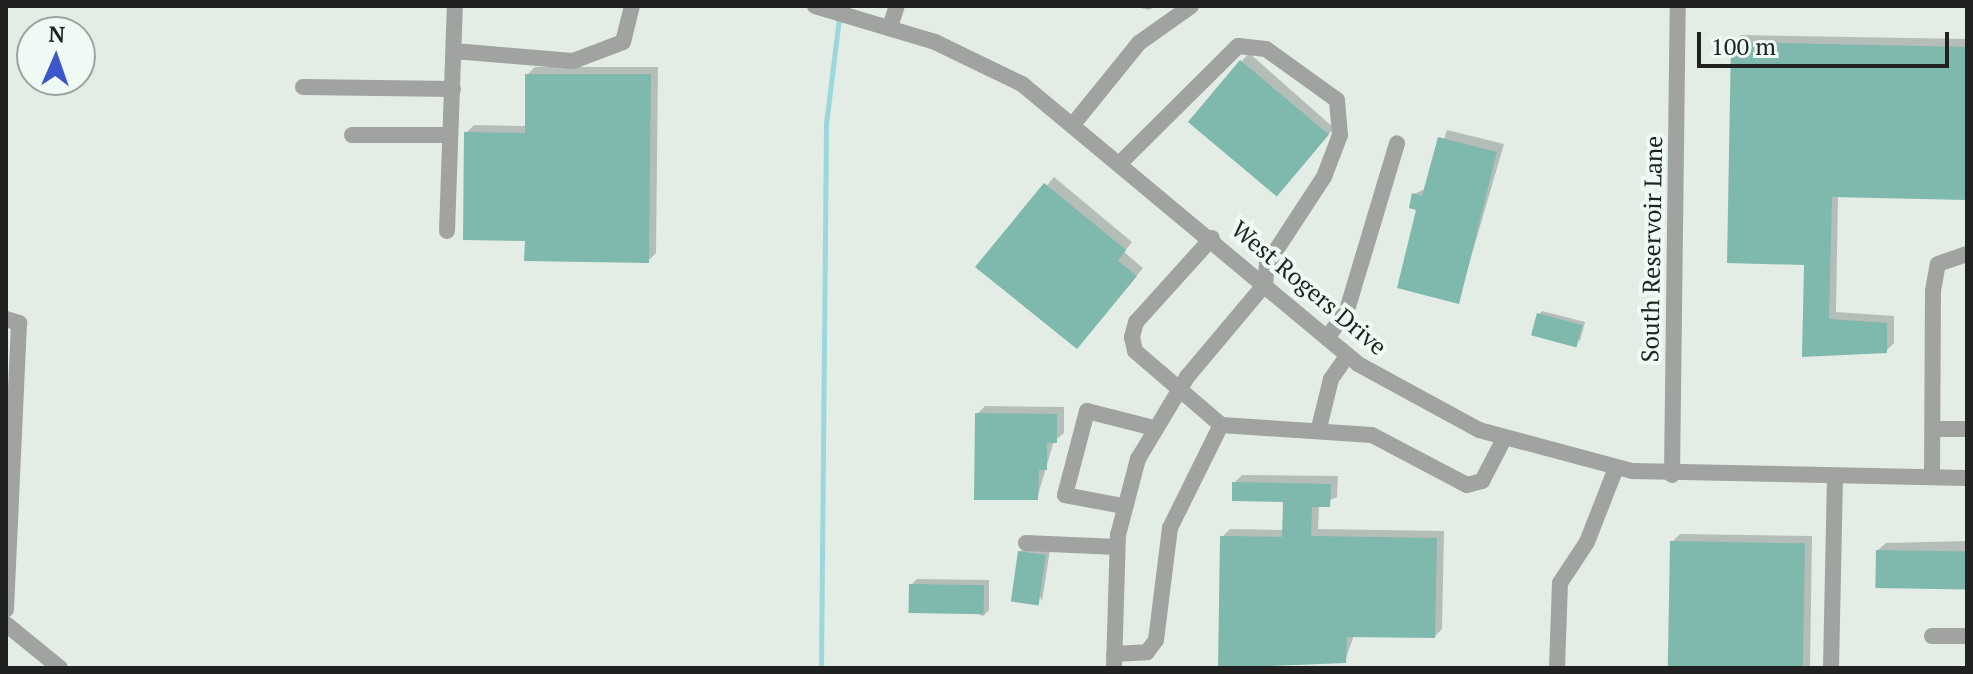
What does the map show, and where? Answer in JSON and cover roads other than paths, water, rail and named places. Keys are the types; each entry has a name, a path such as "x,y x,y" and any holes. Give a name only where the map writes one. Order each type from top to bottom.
{"street":[{"path":"447,231 448,135 453,89 455,6"},
{"path":"454,51 573,61 623,42 632,6"},
{"name":"West Rogers Drive","path":"815,6 851,13 998,70 1075,122 1348,355 1443,413 1504,439 1616,468 1672,475 1967,478"},
{"path":"890,27 897,6"},
{"path":"1075,122 1139,43 1191,6"},
{"path":"1678,12 1694,6"},
{"name":"South Reservoir Lane","path":"1672,475 1678,12"},
{"path":"1122,161 1238,46 1266,49 1337,100 1340,135 1329,163 1267,264 1265,284 1182,385 1154,428 1123,506 1117,547 1114,661 1147,652 1156,640 1170,528 1221,425"},
{"path":"303,87 453,89"},
{"path":"352,135 448,135"},
{"path":"1327,338 1347,310 1397,143"},
{"path":"1212,238 1136,322 1132,337 1135,351 1182,385 1221,425 1319,428 1372,435 1467,485 1482,481 1504,439"},
{"path":"1932,477 1933,291 1938,264 1967,254"},
{"path":"6,319 19,323 6,610"},
{"path":"1319,428 1331,379 1348,355"},
{"path":"1123,506 1065,495 1087,411 1154,428"},
{"path":"1933,429 1967,429"},
{"path":"1557,668 1560,583 1587,542 1616,468"},
{"path":"1831,668 1835,477"},
{"path":"1026,543 1117,547"},
{"path":"6,624 60,668"},
{"path":"1932,636 1967,636"}],"waterway":[{"path":"821,668 826,124 839,18"}]}
